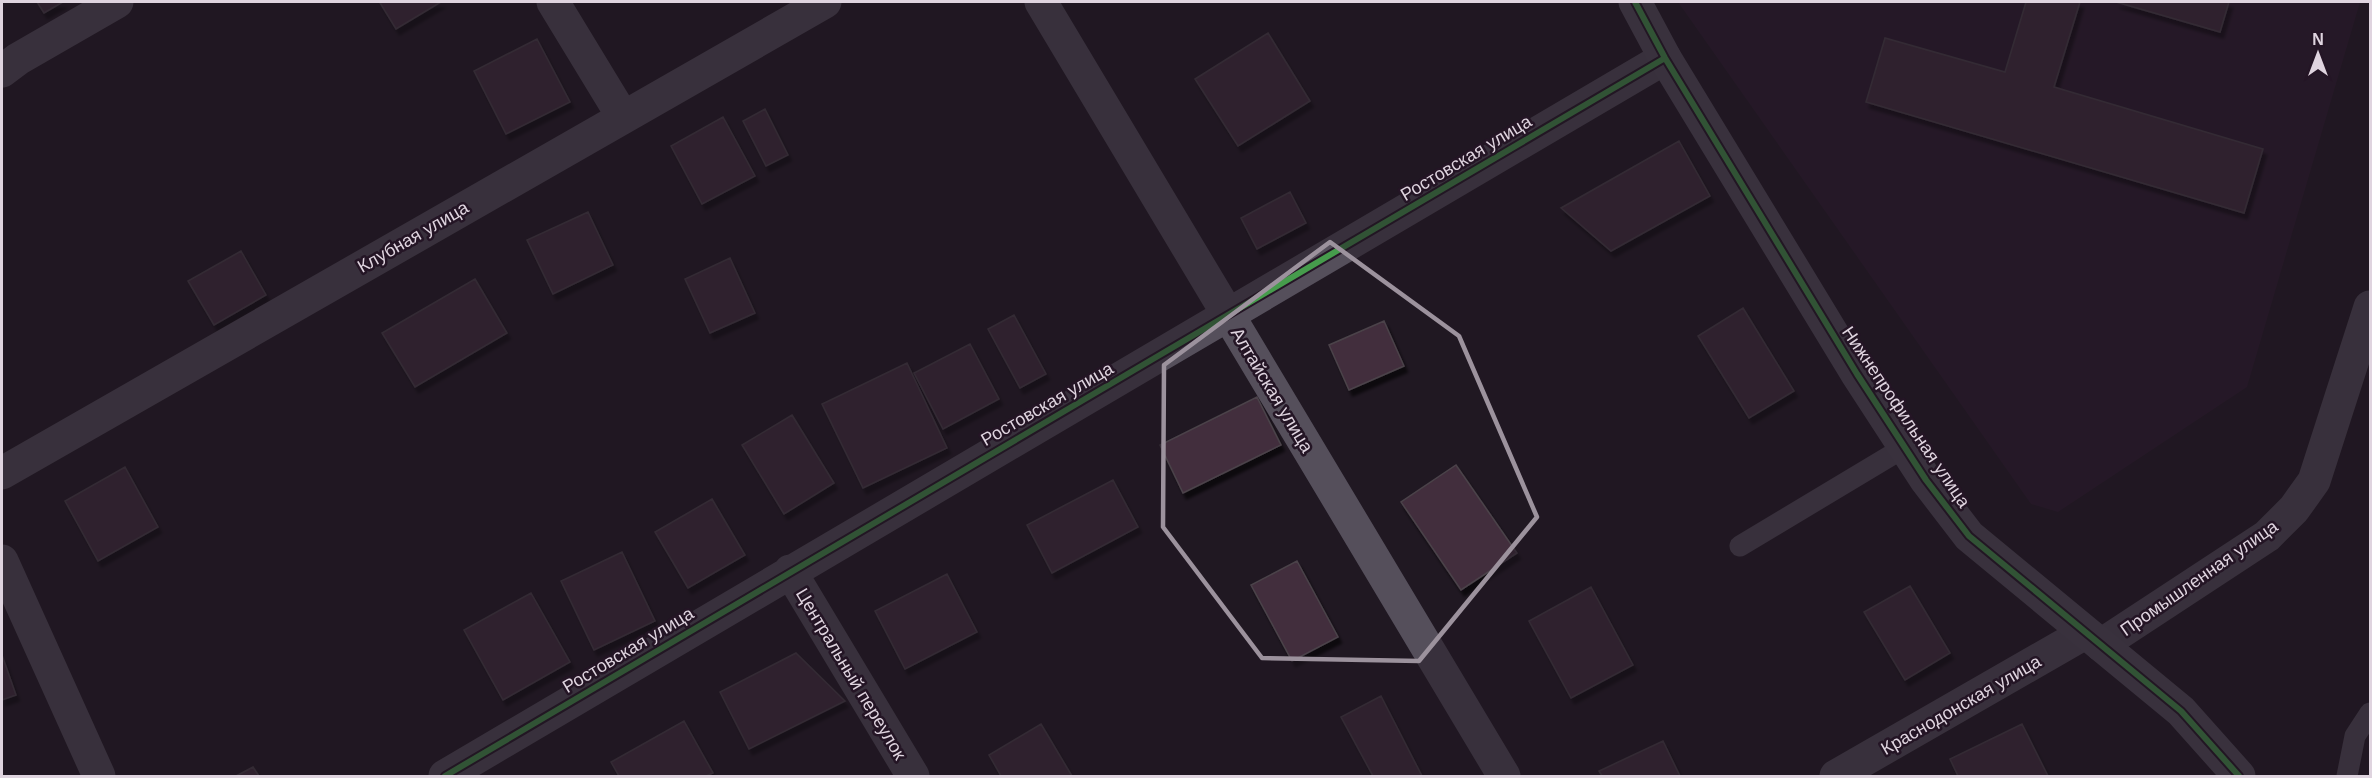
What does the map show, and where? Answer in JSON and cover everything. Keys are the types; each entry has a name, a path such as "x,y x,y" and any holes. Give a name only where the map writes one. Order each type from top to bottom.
{"street":[{"path":"2,71 18,59 117,2"},
{"path":"553,2 623,117"},
{"name":"Клубная улица","path":"2,473 825,2"},
{"name":"Алтайская улица","path":"1041,2 1504,777"},
{"name":"Нижнепрофильная улица","path":"1641,5 1665,58 1857,374 1926,480 1970,536 2181,711 2239,777"},
{"name":"Ростовская улица","path":"445,777 790,571 1228,317 1665,58"},
{"name":"Промышленная улица","path":"2093,639 2267,536 2294,509 2314,481 2370,307"},
{"path":"2,561 99,777"},
{"name":"Центральный переулок","path":"790,571 913,777"},
{"name":"Краснодонская улица","path":"1836,777 2093,639"}],"lane":[{"path":"1740,546 1905,447"},
{"path":"2346,777 2355,736 2370,713"}],"highlighted area":[{"path":"1330,242 1459,336 1537,517 1419,661 1262,658 1163,527 1164,365"}],"shaded area":[{"path":"1678,2 2360,2 2247,387 2058,512 2031,504"}],"building":[{"path":"37,2 63,2 44,13"},
{"path":"441,2 396,29 380,3"},
{"path":"2026,2 2080,2 2054,87 2263,149 2244,213 1866,102 1885,38 2005,72"},
{"path":"2116,2 2229,2 2220,32"},
{"path":"1268,33 1310,101 1238,146 1195,79"},
{"path":"537,39 570,102 506,134 474,71"},
{"path":"765,109 788,155 766,166 743,121"},
{"path":"723,117 755,176 702,204 671,146"},
{"path":"1679,141 1710,196 1611,251 1561,208"},
{"path":"1290,192 1306,223 1257,249 1241,218"},
{"path":"588,212 613,265 553,294 527,240"},
{"path":"241,251 266,295 214,325 188,281"},
{"path":"730,258 755,313 710,333 685,279"},
{"path":"475,279 507,333 415,387 382,333"},
{"path":"1743,308 1794,391 1749,418 1698,336"},
{"path":"1014,315 1046,374 1020,388 988,329"},
{"path":"1384,321 1404,366 1349,390 1329,345"},
{"path":"970,344 999,399 943,429 914,373"},
{"path":"907,363 947,448 863,488 822,404"},
{"path":"1257,397 1281,445 1183,493 1160,445"},
{"path":"792,415 834,483 784,514 742,445"},
{"path":"1456,465 1517,553 1461,590 1401,502"},
{"path":"125,467 158,527 98,561 65,501"},
{"path":"1113,480 1138,527 1052,573 1027,525"},
{"path":"712,499 745,555 688,588 655,532"},
{"path":"622,552 655,621 594,650 561,581"},
{"path":"1297,561 1338,637 1292,661 1251,585"},
{"path":"947,574 977,632 905,669 875,611"},
{"path":"1910,586 1950,653 1905,680 1864,612"},
{"path":"1591,587 1633,665 1571,698 1529,621"},
{"path":"531,593 570,662 503,700 464,630"},
{"path":"796,653 845,701 749,749 720,692"},
{"path":"2,655 16,695 2,700"},
{"path":"1381,696 1422,776 1373,776 1341,717"},
{"path":"684,721 713,773 706,776 619,776 611,762"},
{"path":"1041,724 1072,776 1001,776 989,755"},
{"path":"2022,724 2048,776 1958,776 1950,759"},
{"path":"1663,741 1680,776 1602,776 1599,771"},
{"path":"253,767 259,776 236,776"}],"cycle path":[{"path":"1635,2 1665,58 1857,374 1926,480 1969,536 2181,711 2239,776"},
{"path":"445,776 1665,58"}]}
